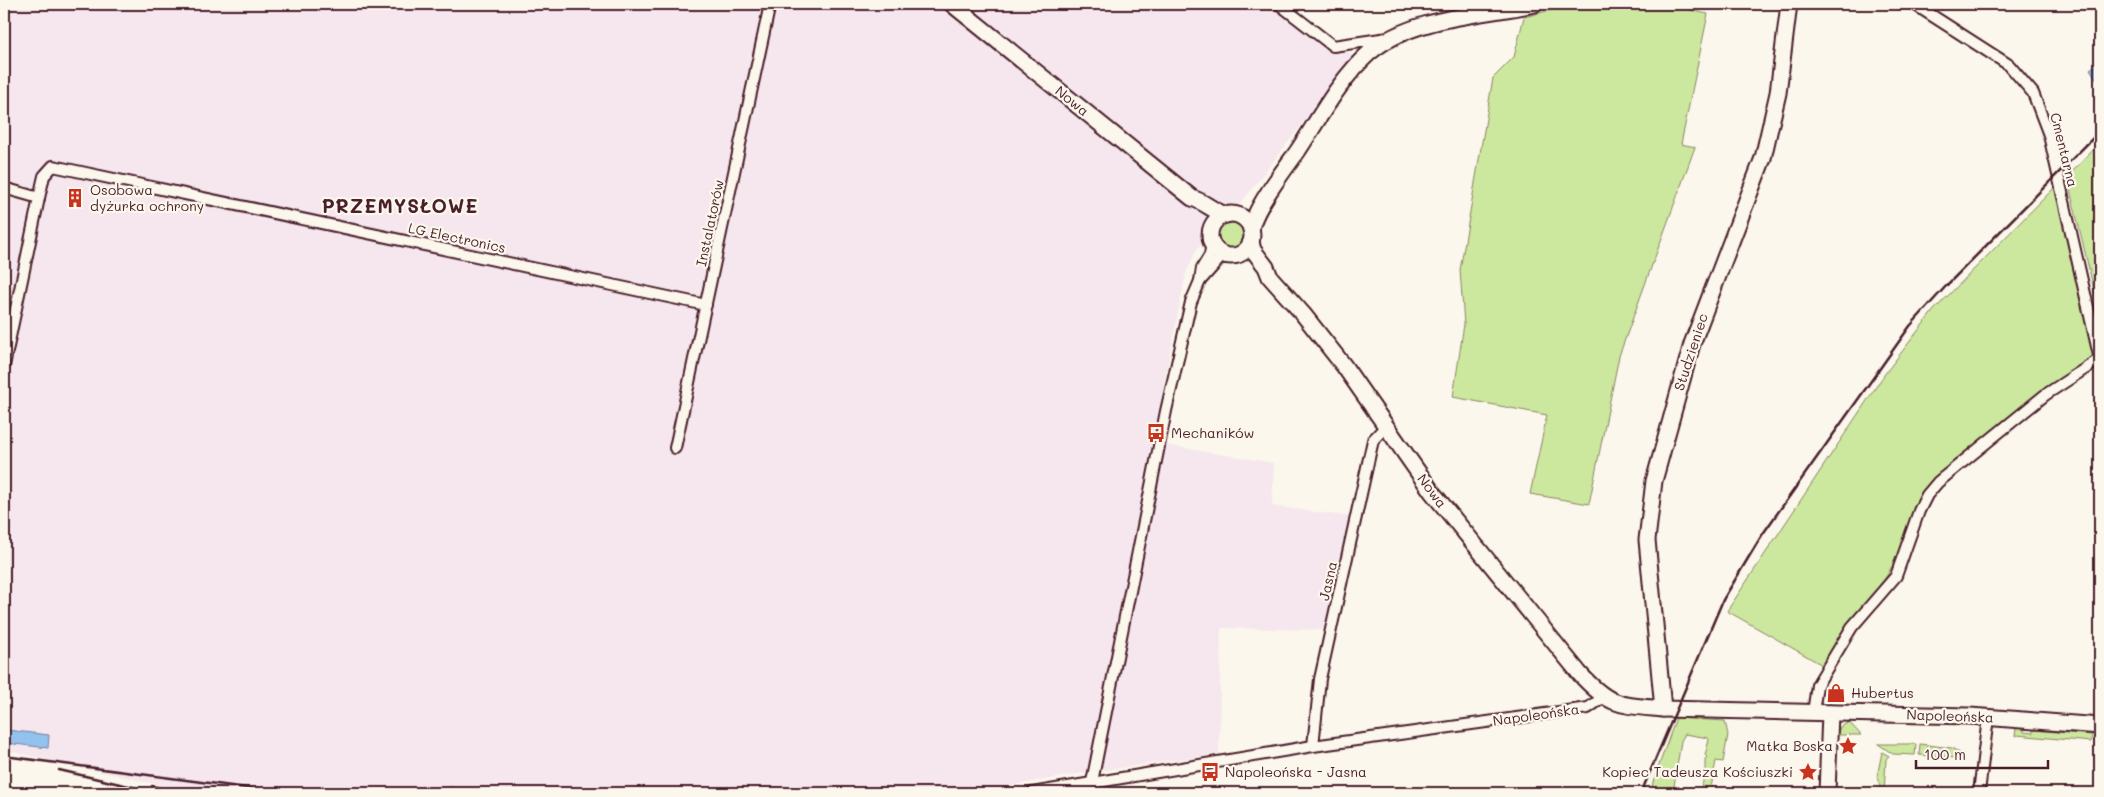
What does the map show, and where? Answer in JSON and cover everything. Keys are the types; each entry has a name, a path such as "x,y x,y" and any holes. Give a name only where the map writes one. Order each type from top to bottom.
{"street":[{"name":"Instalatorów","path":"675,448 770,4"},
{"name":"Nowa","path":"952,4 1192,198 1212,235"},
{"path":"1279,4 1332,46 1396,37"},
{"path":"1200,281 1251,236 1252,220 1269,192 1347,78 1370,53 1396,37 1429,23 1536,4"},
{"name":"Studzieniec","path":"1663,709 1648,540 1654,481 1692,344 1763,158 1776,101 1789,4"},
{"name":"Cmentarna","path":"1914,4 2009,65 2033,93 2049,136 2100,360"},
{"name":"LG Electronics","path":"4,366 44,176 53,166 706,305"},
{"path":"4,188 39,198"},
{"path":"1092,782 1166,411 1191,302 1200,281 1202,268 1210,255 1212,235 1218,220 1232,215 1269,192"},
{"name":"Nowa","path":"1192,198 1201,200 1220,213 1232,215"},
{"path":"1232,215 1245,220 1251,236"},
{"path":"1212,235 1217,250 1231,254"},
{"name":"Nowa","path":"1251,236 1253,250 1266,267 1270,277"},
{"name":"Nowa","path":"1231,254 1270,277 1303,314 1344,366 1385,427 1460,527 1580,674 1604,697"},
{"path":"1813,712 1817,685 1833,656 1852,627 1896,576 1927,495 1938,482 2045,395 2100,360"},
{"name":"Jasna","path":"1313,746 1320,679 1373,440 1385,427"},
{"name":"Napoleońska","path":"1032,793 1313,746 1588,708 1604,697 1625,706 1663,709 1988,717 2100,726"},
{"path":"1826,793 1830,713"},
{"path":"1978,793 1988,717"}],"shaded area":[{"path":"4,4 1286,4 1354,57 1234,212 1197,249 1186,273 1152,443 1274,463 1272,506 1351,517 1329,630 1221,628 1219,754 1084,773 969,793 196,793 4,750"}],"green space":[{"path":"1574,4 1691,4 1690,10 1708,14 1681,144 1695,147 1619,356 1589,504 1530,494 1547,415 1453,397 1464,324 1460,270 1493,78 1514,57 1524,17"},
{"path":"2100,143 2100,315 2067,177"},
{"path":"2056,186 2094,358 2033,398 1921,496 1898,555 1886,577 1844,634 1824,666 1727,611 1884,375 1934,310"},
{"path":"1231,222 1240,226 1244,235 1240,244 1231,248 1222,244 1218,235 1222,226"},
{"path":"1676,718 1725,721 1728,735 1723,762 1716,761 1710,793 1699,793 1703,782 1703,771 1705,770 1705,759 1707,757 1705,755 1709,740 1708,738 1685,734 1681,741 1673,793 1651,793 1653,782"},
{"path":"1849,722 1861,735 1837,735 1840,727"},
{"path":"2016,728 2024,729 2024,732 2033,733 2033,730 2092,735 2091,742 2015,736"},
{"path":"1878,744 1916,744 1915,755 1893,754"},
{"path":"1920,744 1952,748 1961,754 1956,758 1919,755"},
{"path":"1882,752 1889,756 1886,759 1884,793 1882,793 1877,777"}],"water":[{"path":"2100,62 2100,85 2090,69"},
{"path":"7,730 49,735 48,748 6,743"}],"railway":[{"path":"1641,793 1723,600 1762,535 1910,326 1947,285 2100,131"},
{"path":"4,756 284,793"},
{"path":"59,770 159,793"},
{"path":"152,786 183,793"},
{"path":"450,788 472,793"},
{"path":"4,791 13,793"}],"place":[{"name":"Osobowa dyżurka ochrony","path":"75,198"},
{"name":"Mechaników","path":"1156,433"},
{"name":"Hubertus","path":"1836,693"},
{"name":"Matka Boska","path":"1848,746"},
{"name":"Napoleońska - Jasna","path":"1210,772"},
{"name":"Kopiec Tadeusza Kościuszki","path":"1808,772"}],"district":[{"name":"PRZEMYSŁOWE","path":"400,206"}]}
